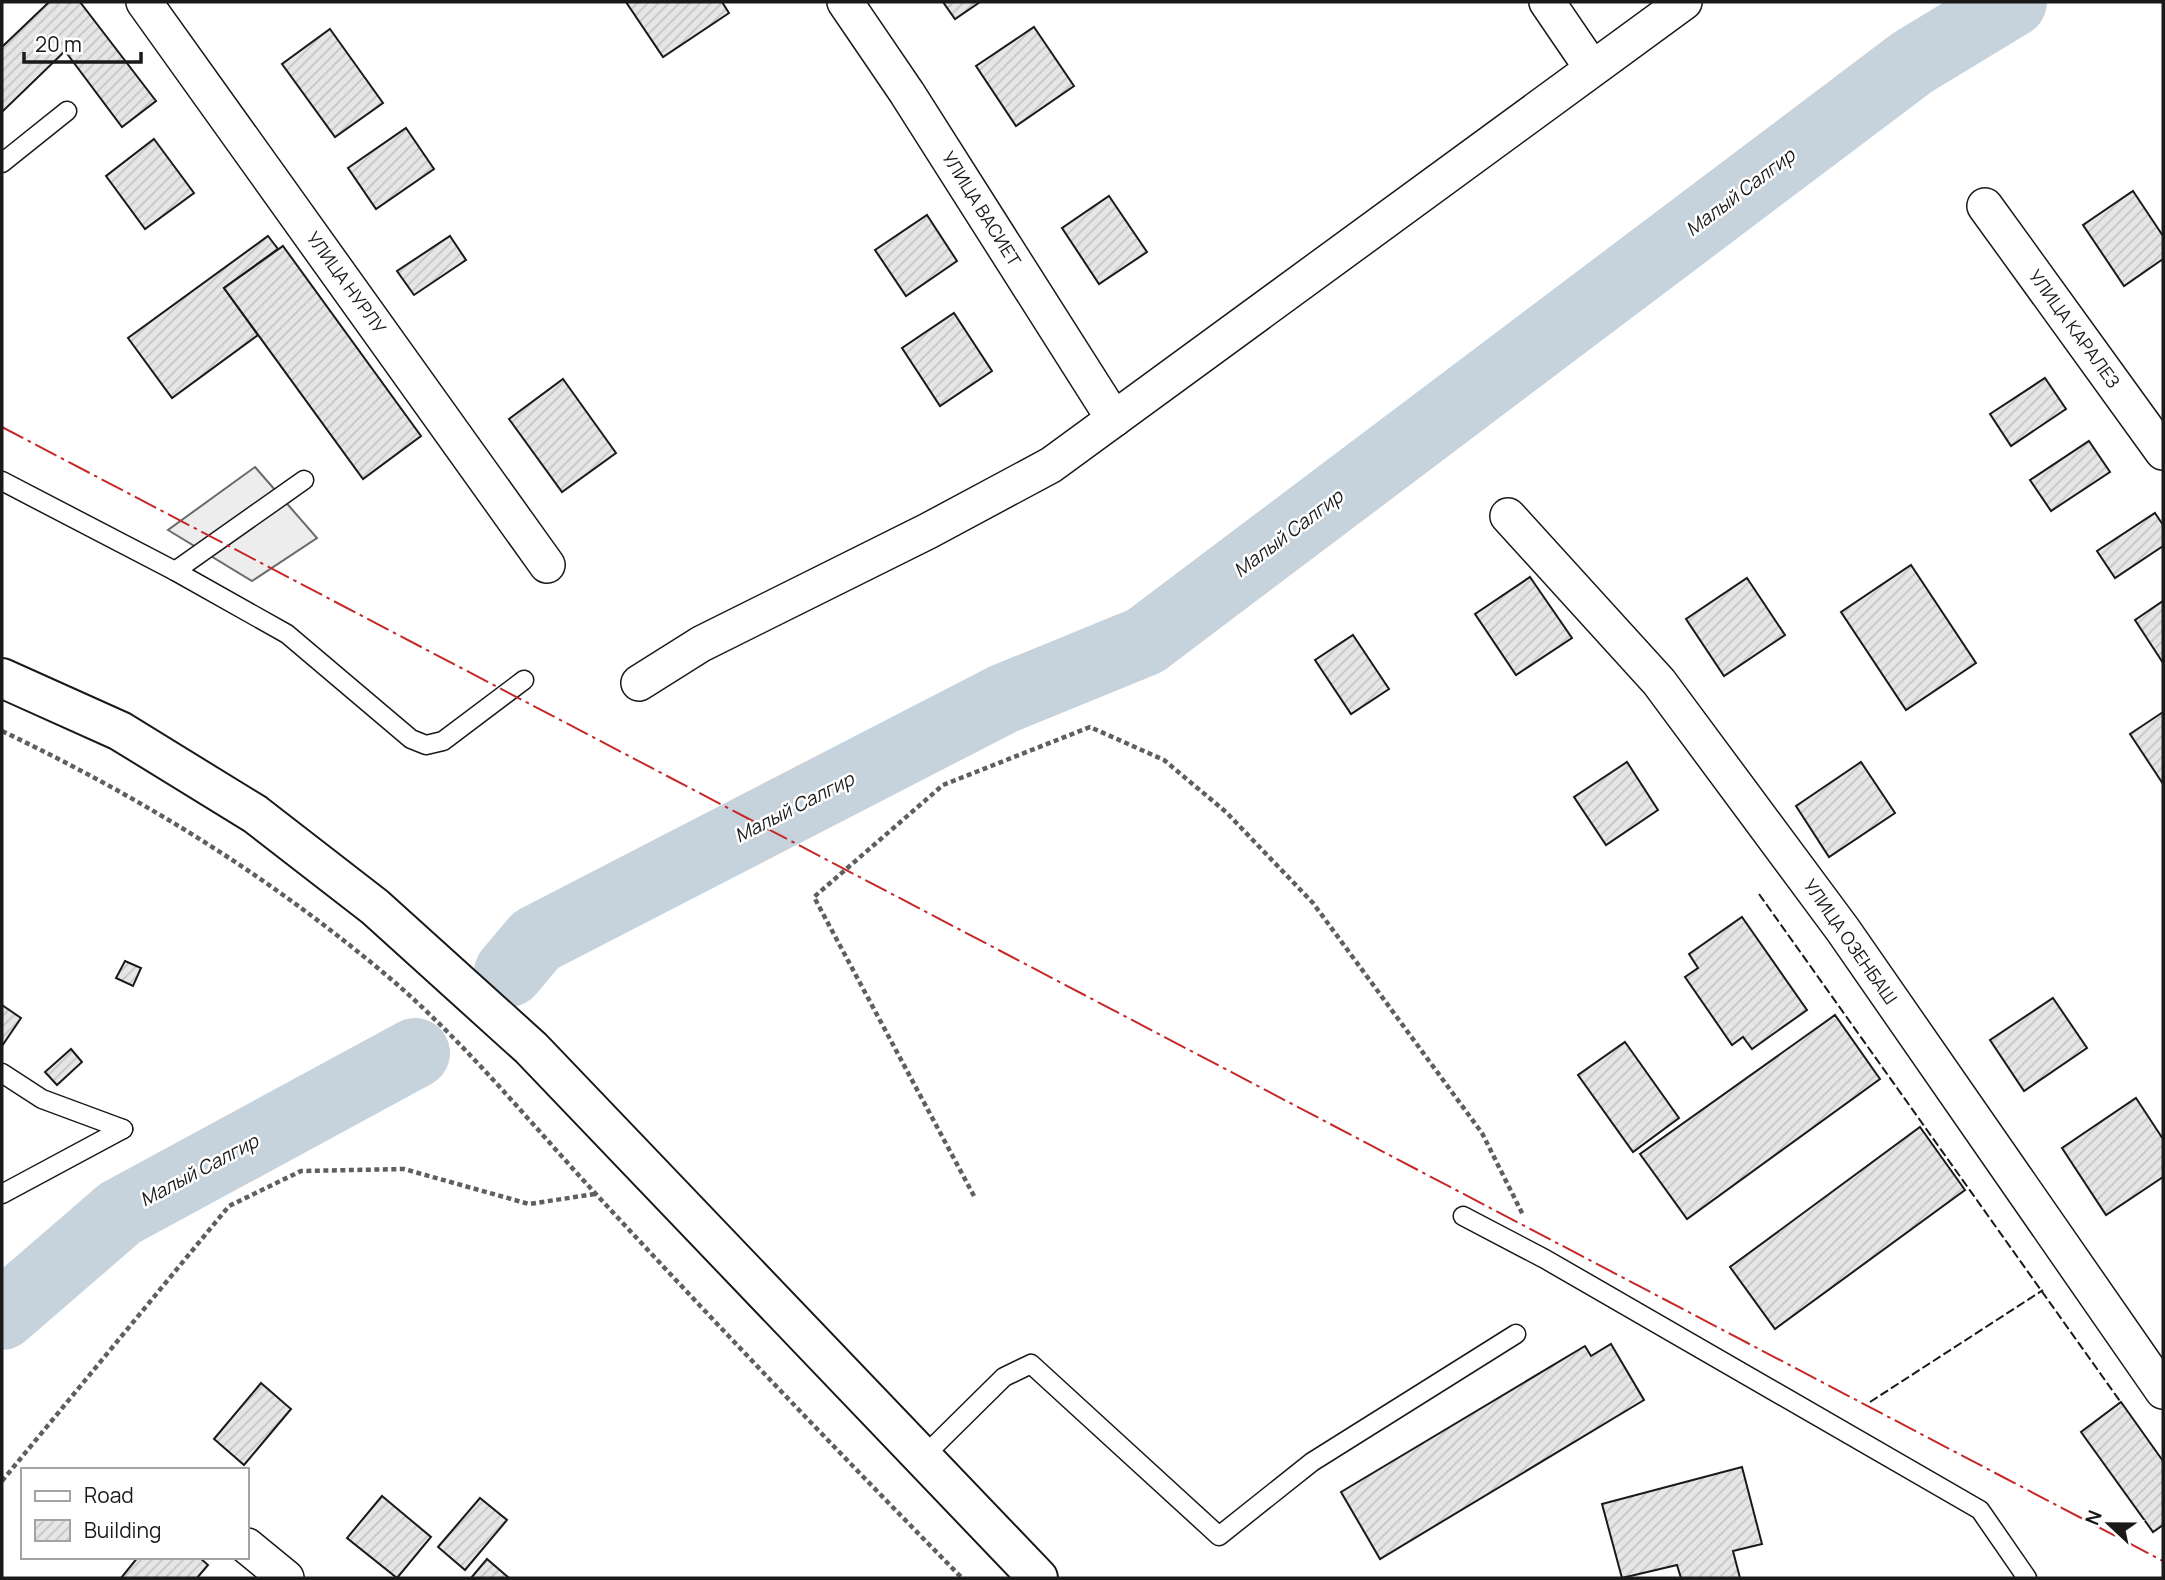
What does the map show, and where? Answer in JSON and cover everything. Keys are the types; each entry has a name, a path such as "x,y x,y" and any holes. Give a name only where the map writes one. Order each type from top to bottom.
{"main road":[{"path":"2,678 120,731 255,814 375,907 531,1048 921,1459 1038,1578"}],"street":[{"name":"УЛИЦА НУРЛУ","path":"144,2 547,565"},
{"name":"УЛИЦА ВАСИЕТ","path":"845,2 907,93 1114,419"},
{"path":"1547,2 1592,68"},
{"path":"639,683 701,644 928,531 1051,465 1684,2"},
{"name":"УЛИЦА КАРАЛЕЗ","path":"1985,206 2163,452"},
{"name":"УЛИЦА ОЗЕНБАШ","path":"1508,516 1659,682 1843,930 2163,1391"},
{"path":"248,1547 285,1578"}],"lane":[{"path":"2,163 67,111"},
{"path":"175,571 304,480"},
{"path":"2,481 175,571 287,634 411,739 426,745 443,741 524,680"},
{"path":"2,1073 42,1099 123,1129 2,1194"},
{"path":"1463,1216 1545,1259 1980,1510 2027,1578"},
{"path":"921,1459 1004,1377 1031,1364 1219,1536 1312,1462 1516,1334"}],"path":[{"path":"974,1196 814,897 943,785 1090,727 1164,760 1227,812 1313,903 1482,1133 1545,1259"},
{"path":"2,731 97,776 178,824 303,909 381,971 454,1038 595,1194 962,1578"},
{"path":"2,1481 229,1206 301,1171 404,1169 529,1204 595,1194"}],"shaded area":[{"path":"255,467 317,538 252,581 168,530"}],"building":[{"path":"49,2 80,2 156,101 122,127 65,51 2,112 2,47"},
{"path":"626,2 722,2 729,13 663,57"},
{"path":"943,2 980,2 955,19"},
{"path":"1034,27 1074,86 1016,126 976,66"},
{"path":"330,29 383,103 335,137 282,64"},
{"path":"406,128 434,169 376,209 348,168"},
{"path":"154,139 194,193 145,229 106,176"},
{"path":"2133,191 2163,236 2163,259 2124,286 2083,225"},
{"path":"1109,196 1147,252 1099,284 1062,228"},
{"path":"927,215 957,261 906,296 875,250"},
{"path":"268,236 278,249 224,288 258,335 172,398 128,338"},
{"path":"450,236 466,260 414,295 397,271"},
{"path":"283,246 421,436 363,479 224,288"},
{"path":"954,313 992,371 940,406 902,348"},
{"path":"2045,378 2066,409 2011,446 1990,414"},
{"path":"563,379 616,453 562,492 509,419"},
{"path":"2089,441 2110,472 2051,511 2030,480"},
{"path":"2155,513 2163,525 2163,546 2115,578 2097,551"},
{"path":"1911,565 1976,663 1906,710 1841,612"},
{"path":"1530,577 1572,638 1516,675 1475,614"},
{"path":"1747,578 1785,635 1724,676 1686,619"},
{"path":"2163,601 2163,663 2135,620"},
{"path":"1353,635 1389,689 1351,714 1315,660"},
{"path":"2163,712 2163,784 2130,734"},
{"path":"1627,762 1658,810 1606,845 1574,797"},
{"path":"1861,762 1895,813 1829,857 1796,806"},
{"path":"1742,917 1807,1010 1752,1049 1743,1037 1732,1045 1685,977 1698,968 1689,954"},
{"path":"125,961 141,968 133,986 116,978"},
{"path":"2053,998 2087,1048 2024,1091 1990,1040"},
{"path":"2,1005 21,1018 2,1046"},
{"path":"1835,1015 1880,1079 1687,1219 1640,1154"},
{"path":"1625,1042 1679,1118 1633,1152 1578,1075"},
{"path":"71,1049 82,1062 57,1085 45,1072"},
{"path":"2136,1098 2163,1139 2163,1177 2106,1215 2062,1148"},
{"path":"1920,1127 1965,1190 1775,1329 1730,1267"},
{"path":"1611,1344 1644,1400 1380,1559 1341,1492 1585,1346 1591,1356"},
{"path":"261,1383 291,1409 244,1465 214,1439"},
{"path":"2121,1402 2163,1461 2163,1525 2153,1532 2081,1432"},
{"path":"1742,1467 1762,1544 1733,1551 1740,1578 1681,1578 1677,1565 1622,1578 1602,1504"},
{"path":"382,1496 431,1537 397,1578 347,1538"},
{"path":"480,1498 507,1520 465,1570 438,1547"},
{"path":"136,1559 201,1559 208,1565 197,1578 121,1578"},
{"path":"487,1559 509,1578 471,1578"}],"waterway":[{"name":"Малый Салгир","path":"509,972 536,940 1003,699 1145,641 1913,62 2012,2"},
{"name":"Малый Салгир","path":"2,1315 120,1213 415,1053"}],"fence":[{"path":"1759,894 2122,1404"},
{"path":"1870,1402 2043,1290"}],"power":[{"path":"2,427 2163,1561"}]}
